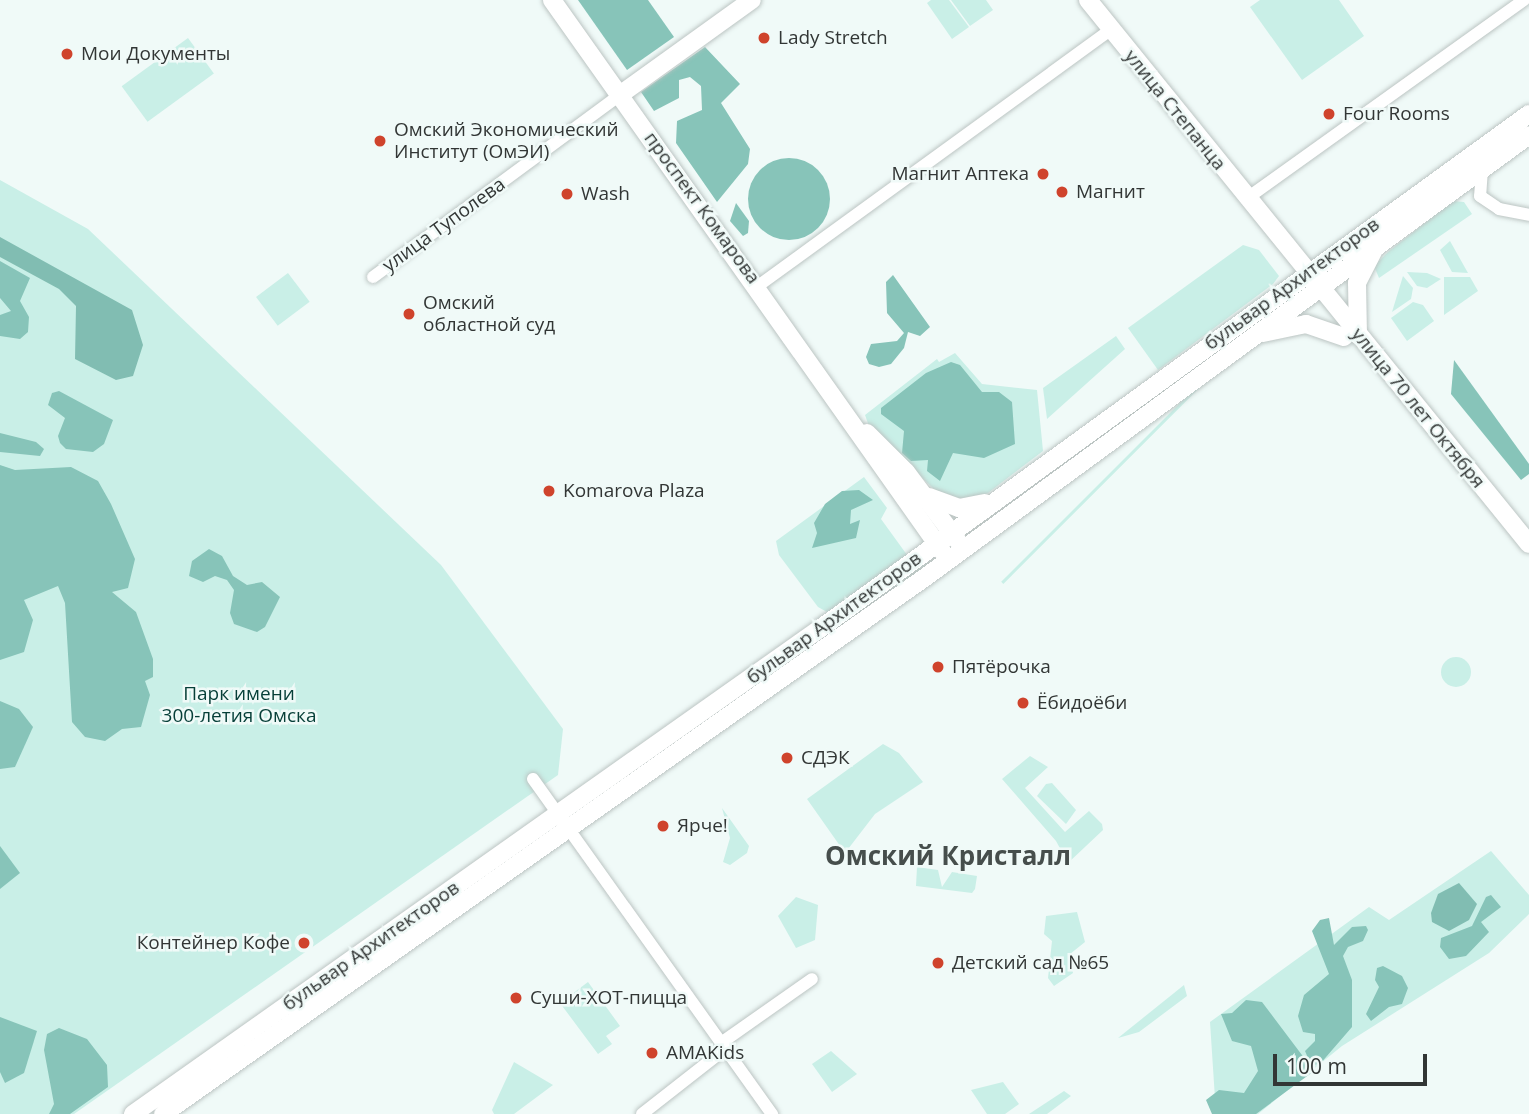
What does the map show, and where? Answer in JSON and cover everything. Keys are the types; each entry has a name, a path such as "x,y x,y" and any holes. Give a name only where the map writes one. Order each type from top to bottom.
{"main road":[{"name":"проспект Комарова","path":"552,0 758,286 949,560"},
{"name":"улица Туполева","path":"621,94 752,0"},
{"name":"улица Степанца","path":"1088,0 1309,282"},
{"name":"бульвар Архитекторов","path":"163,1114 1001,496 1309,282 1529,114"},
{"name":"бульвар Архитекторов","path":"133,1114 949,560 1241,343 1309,282 1377,243 1529,135"},
{"path":"1241,343 1286,325 1311,325 1351,336 1357,284 1377,243"},
{"name":"улица 70 лет Октября","path":"1309,282 1529,560"},
{"name":"улица 70 лет Октября","path":"1351,336 1529,544"},
{"name":"проспект Комарова","path":"849,417 924,494 964,549"},
{"path":"924,494 944,505 967,508 1001,496"}],"street":[{"path":"1246,199 1524,0"},
{"path":"758,286 1111,30"},
{"name":"улица Туполева","path":"373,276 621,94"},
{"path":"1481,197 1482,168"},
{"path":"1448,193 1481,197 1499,209 1529,215"},
{"path":"533,779 772,1114"},
{"path":"642,1114 723,1046 812,979"}],"green space":[{"path":"931,0 949,0 969,27 952,39 927,3"},
{"path":"951,0 986,0 993,10 970,26"},
{"path":"1260,0 1339,0 1364,36 1302,80 1250,7"},
{"path":"188,38 214,74 148,122 122,86"},
{"name":"Парк имени 300-летия Омска","path":"0,180 88,229 441,565 563,729 558,775 74,1114 0,1114"},
{"path":"1453,201 1464,202 1472,214 1379,278 1374,266"},
{"path":"1450,241 1468,273 1452,272 1440,250"},
{"path":"1243,245 1259,250 1279,276 1273,284 1158,370 1128,328"},
{"path":"1407,272 1427,273 1441,279 1427,288 1417,286"},
{"path":"288,273 310,302 278,326 256,297"},
{"path":"1403,276 1413,288 1411,299 1392,312"},
{"path":"1444,277 1470,277 1478,291 1444,315"},
{"path":"1289,294 1291,296 1003,584 1001,582"},
{"path":"1413,302 1423,305 1434,321 1407,341 1391,318"},
{"path":"1116,336 1125,349 1047,419 1043,388"},
{"path":"955,353 982,384 1037,390 1043,451 988,493 965,502 939,494 869,426 865,415 937,359 939,362"},
{"path":"864,477 887,508 881,519 910,559 836,611 827,612 818,607 779,555 776,541"},
{"path":"926,561 929,566 683,740 681,736"},
{"path":"1456,657 1467,661 1471,672 1467,683 1456,687 1445,683 1441,672 1445,661"},
{"path":"883,744 899,753 923,782 875,814 845,853 807,799"},
{"path":"1030,756 1048,767 1025,788 1065,832 1089,811 1102,824 1103,830 1068,863 1056,841 1002,779"},
{"path":"1052,783 1076,810 1066,824 1037,796 1046,784"},
{"path":"722,808 749,846 747,853 730,865 723,862 730,838"},
{"path":"1491,851 1529,895 1529,914 1489,953 1342,1046 1258,1114 1216,1114 1210,1022 1369,907 1389,920"},
{"path":"917,867 938,870 942,887 952,872 977,876 975,889 972,893 916,886"},
{"path":"796,897 818,905 815,940 796,948 778,916"},
{"path":"1077,912 1085,942 1070,954 1073,973 1054,986 1048,978 1052,941 1044,934 1046,916"},
{"path":"588,982 620,1026 606,1036 612,1044 598,1054 560,1003"},
{"path":"1184,985 1187,996 1139,1032 1118,1038"},
{"path":"831,1051 857,1074 832,1092 812,1064"},
{"path":"514,1062 553,1085 514,1114 494,1114 492,1110"},
{"path":"1003,1082 1019,1104 1005,1114 987,1114 971,1090"},
{"path":"1064,1091 1071,1096 1047,1114 1029,1114"}],"shaded area":[{"path":"578,0 648,0 674,37 627,70"},
{"path":"705,47 740,84 721,103 750,149 748,164 717,202 676,143 677,121 702,110 701,86 690,77 679,80 679,98 654,111 641,92"},
{"path":"789,158 805,161 818,170 827,183 830,199 827,215 818,228 805,237 789,240 773,237 760,228 751,215 748,199 751,183 760,170 773,161"},
{"path":"736,203 749,221 748,233 743,236 730,221"},
{"path":"0,237 132,310 143,345 133,376 116,380 75,359 76,306 59,289 0,257"},
{"path":"0,261 30,278 20,301 29,317 28,332 20,339 0,336 0,315 11,311 0,298"},
{"path":"893,275 930,327 920,336 908,332 904,348 891,364 879,367 869,364 866,357 871,344 897,341 904,333 887,313 886,282"},
{"path":"1454,360 1529,464 1529,474 1521,480 1451,394"},
{"path":"951,362 960,365 982,392 999,392 1012,402 1015,444 984,458 953,453 940,481 927,471 928,460 911,461 902,453 904,431 881,414 881,408 926,373"},
{"path":"59,391 113,420 104,444 93,452 66,449 60,443 58,436 65,418 48,405 52,393"},
{"path":"0,433 36,442 44,449 40,456 0,452"},
{"path":"0,465 15,470 71,467 98,481 111,504 135,559 128,588 112,592 136,612 153,659 153,677 145,681 150,695 141,727 122,729 105,741 85,737 72,722 65,603 58,586 24,600 33,620 24,652 0,660"},
{"path":"859,490 873,500 851,510 850,524 860,520 856,538 812,548 817,533 814,523 825,504 842,491"},
{"path":"209,549 222,556 233,576 247,585 262,582 280,597 265,627 257,632 234,624 230,613 234,590 227,580 215,576 203,582 189,576 192,561"},
{"path":"0,701 19,709 33,727 15,767 0,769"},
{"path":"0,846 20,873 0,889"},
{"path":"1459,883 1477,904 1469,920 1449,931 1432,922 1431,913 1438,894"},
{"path":"1491,895 1501,907 1481,922 1489,932 1466,956 1449,959 1440,947 1441,938 1472,926 1486,897"},
{"path":"1329,918 1334,945 1352,927 1366,926 1368,930 1363,941 1348,947 1343,956 1352,980 1352,1027 1320,1064 1311,1065 1305,1051 1315,1041 1315,1034 1303,1032 1298,1016 1304,995 1329,974 1312,931 1320,920"},
{"path":"1383,966 1402,976 1408,988 1402,1004 1389,1007 1371,1021 1366,1014 1379,987 1375,980 1377,968"},
{"path":"1246,1000 1262,1002 1314,1071 1256,1114 1212,1114 1206,1100 1219,1090 1244,1093 1258,1071 1251,1046 1232,1041 1221,1014 1232,1013"},
{"path":"0,1017 37,1031 24,1073 5,1083 0,1072"},
{"path":"59,1028 87,1039 107,1065 108,1087 70,1114 49,1114 54,1104 44,1050 47,1034"}],"place":[{"name":"Lady Stretch","path":"764,38"},
{"name":"Мои Документы","path":"67,54"},
{"name":"Four Rooms","path":"1329,114"},
{"name":"Омский Экономический Институт (ОмЭИ)","path":"380,141"},
{"name":"Магнит Аптека","path":"1043,174"},
{"name":"Магнит","path":"1062,192"},
{"name":"Wash","path":"567,194"},
{"name":"Омский областной суд","path":"409,314"},
{"name":"Komarova Plaza","path":"549,491"},
{"name":"Пятёрочка","path":"938,667"},
{"name":"Ёбидоёби","path":"1023,703"},
{"name":"СДЭК","path":"787,758"},
{"name":"Ярче!","path":"663,826"},
{"name":"Контейнер Кофе","path":"304,943"},
{"name":"Детский сад №65","path":"938,963"},
{"name":"Суши-ХОТ-пицца","path":"516,998"},
{"name":"AMAKids","path":"652,1053"}],"district":[{"name":"Омский Кристалл","path":"948,856"}]}
